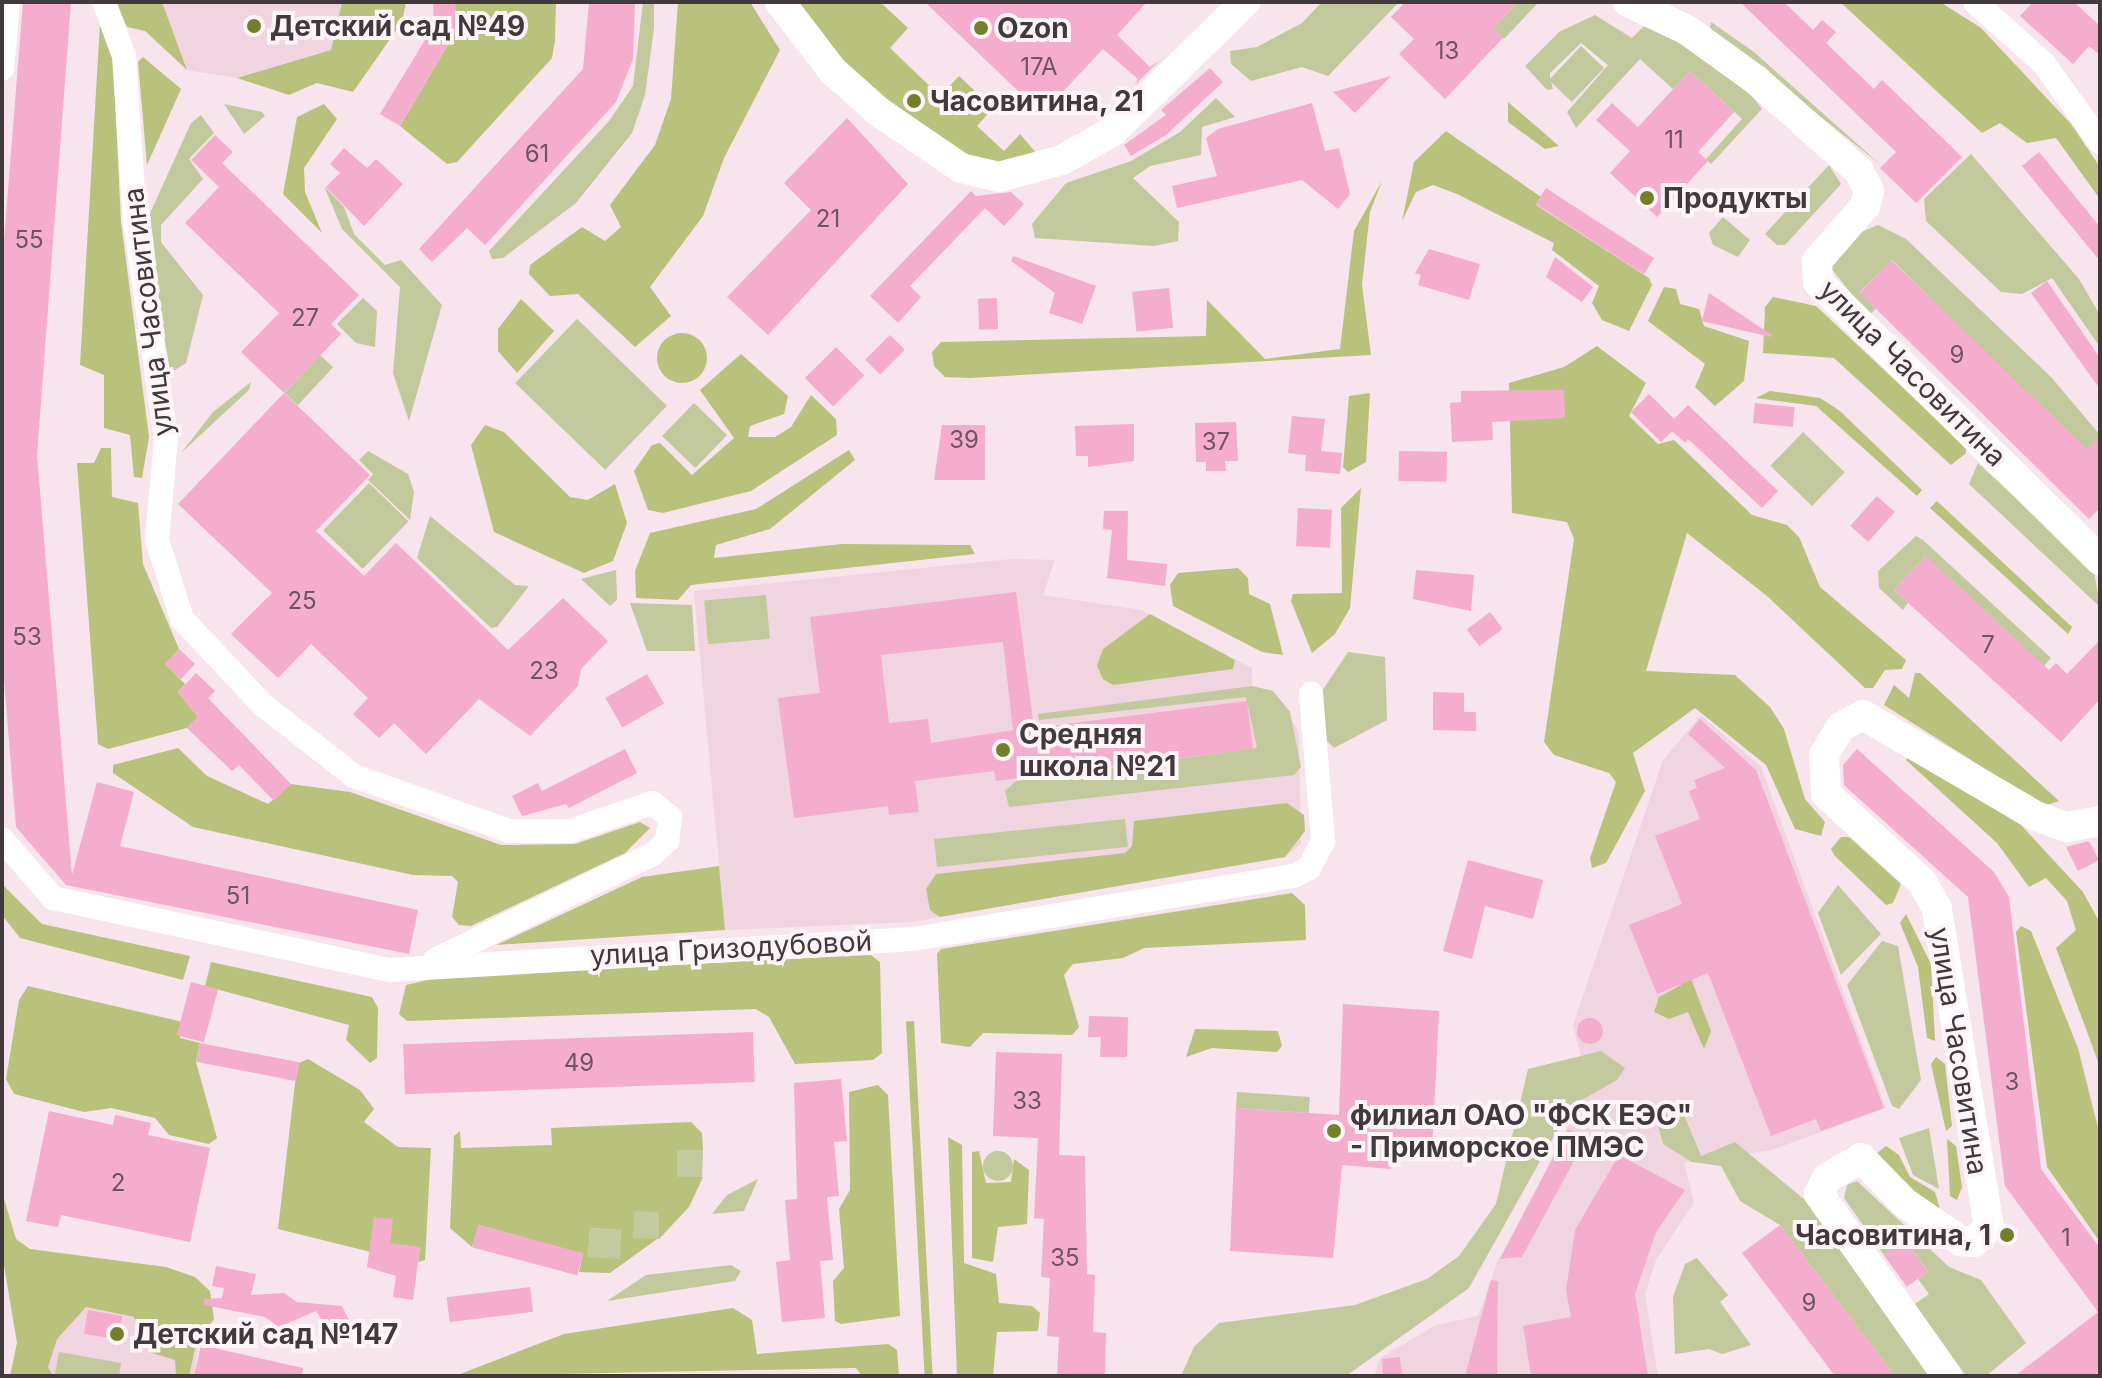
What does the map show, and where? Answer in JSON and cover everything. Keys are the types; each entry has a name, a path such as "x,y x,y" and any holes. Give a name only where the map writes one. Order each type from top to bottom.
{"street":[{"path":"2,69 8,2"},
{"name":"улица Часовитина","path":"104,2 124,56 135,221 166,439 157,540 182,619 273,714 354,776 509,831 570,831 652,803 670,817 667,841 653,854 426,964"},
{"path":"780,2 833,71 879,112 961,168 999,177 1062,160 1113,131 1245,2"},
{"name":"улица Часовитина","path":"1628,2 1687,30 1756,80 1859,171 1869,191 1865,206 1817,261 1818,282 2100,560"},
{"path":"1975,2 2044,64 2100,142"},
{"name":"улица Гризодубовой","path":"2,839 53,898 390,970 426,964 913,939 1294,876 1309,868 1323,842 1311,693"},
{"name":"улица Часовитина","path":"1947,1376 1819,1194 1834,1172 1861,1158 1905,1203 1961,1241 1974,1242 1989,1227 1937,908 1922,882 1826,794 1824,755 1841,727 1863,715 2036,816 2067,827 2100,821"}],"shaded area":[{"name":"Детский сад №49","path":"162,2 342,2 332,50 237,78 187,70"},
{"name":"Средняя школа №21","path":"1011,559 1055,560 1043,595 1141,610 1252,668 1252,686 1273,691 1299,732 1301,844 1285,857 911,922 725,930 694,591"},
{"path":"1701,715 1761,767 1886,1108 1772,1150 1684,1163 1694,1202 1656,1260 1645,1294 1658,1376 1374,1376 1380,1358 1436,1325 1478,1316 1497,1263 1589,1088 1573,1025 1663,760"},
{"name":"Детский сад №147","path":"41,1294 201,1325 194,1376 17,1376"}],"green space":[{"path":"116,2 162,2 187,70 145,31 127,27"},
{"path":"342,2 406,2 402,22 353,92 317,83 289,95 237,78 331,50"},
{"path":"455,2 556,2 555,41 552,58 457,162 447,164 400,126 456,31"},
{"path":"643,2 654,2 654,28 645,95 632,133 576,203 503,258 492,259 489,251 609,121 633,86"},
{"path":"678,2 750,2 780,50 724,158 703,216 650,287 671,316 635,347 578,294 550,296 529,274 530,265 582,227 605,241 621,227 610,205 655,145 671,99"},
{"path":"795,2 880,2 908,28 890,48 940,96 959,76 993,108 977,126 1004,151 1020,134 1038,155 1017,164 967,160 854,75"},
{"path":"1322,2 1399,2 1328,76 1302,67 1251,81 1231,64 1230,51 1257,47 1302,23"},
{"path":"1518,2 1539,2 1504,39 1493,29"},
{"path":"1840,2 1940,2 1981,28 2071,124 2100,167 2100,199 2056,138 2027,143 2000,123 1982,133"},
{"path":"1595,15 1632,38 1644,26 1680,42 1751,94 1762,109 1711,164 1706,159 1742,119 1690,71 1673,89 1640,59 1576,128 1567,112 1608,65 1581,43 1550,73 1550,79 1581,46 1604,68 1572,102 1551,82 1553,89 1547,90 1525,66 1559,32"},
{"path":"1711,22 1754,52 1882,166 1710,28"},
{"path":"100,23 113,58 121,222 149,437 142,478 134,477 130,435 104,428 104,375 80,365"},
{"path":"143,57 181,89 147,165 138,62"},
{"path":"1216,98 1235,117 1202,127 1201,155 1150,166 1133,178 1179,222 1178,241 1154,246 1035,238 1032,224 1066,183 1131,161 1180,132"},
{"path":"1508,102 1559,146 1545,149 1508,122"},
{"path":"224,104 262,112 265,116 244,134"},
{"path":"324,104 337,119 304,168 305,192 322,233 283,194 297,117"},
{"path":"201,115 214,133 189,159 203,179 161,225 161,242 203,295 186,363 170,373 147,220 191,123"},
{"path":"1446,131 1541,197 1536,205 1649,278 1652,285 1629,331 1602,320 1592,303 1599,286 1552,250 1554,243 1457,194 1433,185 1416,192 1402,221 1414,162"},
{"path":"1971,154 2079,279 2100,315 2100,347 2052,278 2022,294 2001,292 1926,221 1924,199"},
{"path":"1829,165 1841,184 1785,245 1777,245 1765,234"},
{"path":"1382,181 1370,212 1362,285 1371,355 970,378 945,377 934,366 932,352 941,342 1206,336 1207,300 1265,359 1340,349 1354,231"},
{"path":"324,186 344,207 354,234 385,265 401,260 442,305 409,421 393,373 400,287 342,229"},
{"path":"1723,217 1750,240 1738,257 1713,245 1709,233"},
{"path":"1878,225 1906,239 2052,378 2100,435 2100,452 2084,452 1892,260 1860,292 1876,308 1869,316 1831,268 1859,233"},
{"path":"1664,287 1676,289 1680,304 1699,309 1704,326 1749,341 1744,381 1715,406 1695,387 1705,364 1648,321"},
{"path":"1773,297 1816,306 1966,447 1966,453 1951,465 1834,358 1763,353 1765,307"},
{"path":"363,298 377,311 375,347 356,343 337,324"},
{"path":"521,299 554,331 517,373 498,351 498,329"},
{"path":"577,319 667,406 605,470 515,383"},
{"path":"682,333 699,341 707,358 699,375 682,383 665,375 657,358 665,341"},
{"path":"1597,346 1646,383 1629,416 1658,444 1674,440 1752,515 1787,525 1799,537 1820,587 1906,660 1902,669 1885,670 1873,688 1865,688 1767,596 1687,533 1646,671 1735,675 1770,707 1784,729 1805,799 1825,822 1821,836 1795,829 1766,765 1695,708 1633,753 1645,791 1606,863 1592,868 1590,858 1616,782 1609,773 1554,755 1544,742 1574,539 1567,522 1512,513 1509,383 1564,367"},
{"path":"741,354 788,396 784,414 750,426 748,437 775,437 791,427 811,395 836,419 837,435 751,491 663,513 648,510 634,471 652,445 660,443 692,475 734,438 700,390"},
{"path":"320,355 333,367 298,405 285,393"},
{"path":"251,382 249,390 181,453 213,412"},
{"path":"1770,391 1820,398 1840,411 1922,490 1917,496 1816,406 1756,398"},
{"path":"1370,393 1366,462 1348,472 1343,467 1349,396"},
{"path":"694,403 727,435 695,468 662,436"},
{"path":"485,425 504,432 570,497 588,500 615,484 627,523 613,561 584,573 494,532 471,445"},
{"path":"1803,432 1845,472 1812,506 1770,466"},
{"path":"101,448 111,448 112,497 138,503 143,564 179,649 165,664 185,684 178,692 198,717 187,728 108,749 98,744 77,463 94,463"},
{"path":"849,450 855,460 770,529 716,545 714,558 841,544 970,545 975,554 691,585 678,600 636,598 635,571 650,533 756,509"},
{"path":"368,451 408,474 414,492 410,520 368,480 373,474 359,460"},
{"path":"1978,463 2094,571 2100,607 1969,484"},
{"path":"369,483 409,521 363,569 323,530"},
{"path":"1361,488 1350,608 1335,634 1312,653 1291,601 1293,594 1342,593 1341,508"},
{"path":"1937,501 2072,627 2068,634 1930,508"},
{"path":"430,516 515,585 529,586 497,627 491,628 417,558"},
{"path":"1916,536 2051,658 2044,666 1925,556 1894,590 1908,603 1903,610 1879,588 1878,571"},
{"path":"1238,568 1248,578 1249,594 1270,604 1283,655 1262,652 1173,606 1170,585 1178,573"},
{"path":"616,570 617,600 610,606 581,579"},
{"path":"766,595 770,639 708,644 704,600"},
{"path":"630,603 692,605 695,651 647,651"},
{"path":"1150,614 1235,660 1233,669 1113,685 1103,679 1097,666 1103,649"},
{"path":"1348,652 1385,657 1387,720 1334,748 1324,738 1322,691"},
{"path":"1915,673 1920,673 2059,801 2044,806 1884,705 1894,685 1909,698"},
{"path":"1252,686 1273,691 1290,712 1301,767 1294,775 1009,807 1005,791 1016,781 1257,748 1246,697 1039,720 1038,714"},
{"path":"178,748 207,776 268,804 291,784 350,792 501,845 575,844 640,822 650,828 625,853 471,926 459,925 452,917 458,882 452,876 413,875 193,827 113,773 113,765"},
{"path":"1909,755 2021,825 2083,892 2100,923 2100,1067 2056,948 2076,930 2067,901 2046,878 2029,887 1997,843 1906,760"},
{"path":"1287,803 1304,815 1305,831 1285,857 940,917 930,910 926,889 936,874 1125,853 1132,846 1134,821"},
{"path":"1125,819 1128,847 937,867 934,839"},
{"path":"1841,837 1849,837 1901,884 1893,903 1886,905 1834,855 1831,849"},
{"path":"719,866 725,930 496,945 642,877"},
{"path":"2,884 42,924 190,956 183,980 20,938 2,915"},
{"path":"1838,885 1881,934 1841,975 1818,913"},
{"path":"1292,893 1305,905 1306,940 1144,948 1123,958 1073,964 1064,975 1079,1027 1072,1035 983,1033 970,1047 941,1043 937,954 941,949"},
{"path":"1906,914 1931,964 1935,1041 1927,1038 1918,967 1900,923"},
{"path":"1669,921 1711,1031 1704,1049 1688,1012 1669,1019 1654,1012 1659,997 1681,985 1657,926"},
{"path":"2021,926 2031,931 2078,1048 2100,1136 2100,1242 2047,1167 2016,932"},
{"path":"1882,941 1898,946 1921,1080 1899,1109 1892,1106 1847,985"},
{"path":"871,955 880,962 882,1053 873,1060 795,1064 769,1017 756,1009 407,1021 399,1014 406,985 441,977"},
{"path":"211,962 372,997 378,1008 377,1058 370,1063 346,1040 349,1025 205,986"},
{"path":"28,986 183,1022 180,1038 200,1043 196,1062 217,1138 209,1144 169,1135 155,1118 111,1108 84,1112 14,1094 6,1079 19,1000"},
{"path":"906,1021 914,1021 933,1376 925,1376"},
{"path":"1195,1029 1278,1031 1282,1046 1277,1052 1212,1048 1186,1057"},
{"path":"1601,1051 1625,1068 1617,1080 1571,1106 1469,1288 1346,1376 1181,1376 1194,1347 1219,1323 1355,1305 1427,1279 1459,1256 1496,1204 1528,1069"},
{"path":"1936,1057 1945,1064 1952,1126 1946,1131 1931,1064"},
{"path":"308,1059 360,1090 374,1109 364,1122 398,1147 431,1148 425,1260 418,1262 420,1247 399,1259 278,1229 295,1083 299,1063"},
{"path":"878,1085 888,1095 900,1316 841,1324 835,1321 833,1281 844,1268 839,1209 850,1190 849,1092"},
{"path":"1237,1092 1310,1097 1309,1113 1236,1108"},
{"path":"1682,1110 1701,1156 1735,1142 1805,1200 1929,1376 1895,1376 1780,1225 1740,1201 1721,1166 1692,1162 1663,1144 1656,1119"},
{"path":"691,1122 702,1133 703,1150 677,1150 677,1177 703,1177 689,1207 659,1239 659,1212 634,1211 633,1238 657,1239 610,1273 579,1272 583,1254 479,1225 472,1247 450,1228 454,1136 460,1131 461,1148 552,1145 551,1128","holes":["590,1228 621,1230 619,1259 588,1257"]},
{"path":"1929,1128 1939,1189 1913,1175 1899,1138"},
{"path":"948,1137 962,1145 964,1263 996,1274 999,1303 1032,1306 1040,1313 1038,1331 997,1332 993,1376 957,1376"},
{"path":"1947,1139 1956,1146 1962,1187 1957,1200 1950,1196"},
{"path":"1886,1146 1899,1155 1910,1177 1935,1192 1940,1209 1935,1212 1876,1154"},
{"path":"677,1149 703,1150 702,1178 676,1177"},
{"path":"979,1151 986,1183 1011,1182 1014,1159 1029,1170 1027,1224 998,1227 993,1262 972,1258 972,1152"},
{"path":"998,1151 1008,1156 1013,1166 1008,1176 998,1181 988,1176 983,1166 988,1156"},
{"path":"758,1179 744,1211 712,1214 727,1195"},
{"path":"1857,1181 1949,1267 1981,1280 2026,1343 1986,1376 1966,1376 1915,1304 1929,1294 1918,1279 1928,1271 1905,1240 1884,1255 1844,1198 1847,1185"},
{"path":"2,1192 16,1239 30,1249 166,1267 195,1277 210,1291 214,1319 196,1345 189,1376 176,1376 175,1360 149,1352 134,1317 86,1307 57,1339 48,1367 53,1376 10,1376 17,1343 2,1254"},
{"path":"633,1211 660,1211 660,1239 633,1239"},
{"path":"590,1228 621,1230 619,1260 588,1258"},
{"path":"1697,1258 1728,1295 1720,1302 1751,1345 1722,1354 1709,1349 1675,1354 1673,1297 1685,1264"},
{"path":"731,1265 741,1271 735,1281 607,1301 646,1275"},
{"path":"733,1308 752,1320 757,1354 888,1344 897,1350 899,1376 862,1376 856,1368 455,1376 564,1334"},
{"path":"59,1352 121,1363 119,1376 55,1374"}],"building":[{"path":"23,2 71,2 37,455 72,875 97,782 134,792 120,846 418,910 409,954 66,885 16,827 2,655 2,265"},
{"path":"433,2 455,2 456,31 400,126 380,114 434,25"},
{"path":"589,2 635,2 633,59 616,102 485,245 467,228 432,262 419,249 583,69"},
{"path":"925,2 1147,2 1117,35 1150,67 1160,60 1135,85 1138,79 1103,49 1042,114"},
{"path":"1405,2 1518,2 1493,29 1503,38 1445,99 1399,54 1414,39 1391,17"},
{"path":"1740,2 1784,2 1813,30 1822,20 1836,32 1826,43 1874,89 1882,80 1962,157 1916,203 1880,168 1896,152"},
{"path":"2033,2 2074,2 2100,26 2100,55 2089,46 2073,64 2020,16"},
{"path":"1210,68 1223,82 1166,135 1131,156 1124,145 1166,115 1161,110"},
{"path":"1690,71 1734,112 1698,152 1708,161 1657,217 1610,173 1630,151 1596,120 1612,103 1638,127"},
{"path":"1391,76 1355,113 1333,92"},
{"path":"1312,103 1325,151 1339,148 1350,194 1338,209 1302,180 1177,208 1172,186 1217,176 1206,138 1218,129"},
{"path":"847,118 908,184 768,335 727,297 811,210 784,183"},
{"path":"215,135 233,152 222,163 359,295 331,324 341,334 284,393 241,352 279,313 185,223 219,187 191,160"},
{"path":"344,148 367,168 376,159 403,184 364,226 326,187 340,173 330,164"},
{"path":"2039,152 2100,227 2100,261 2022,166"},
{"path":"1546,188 1654,258 1644,274 1536,204"},
{"path":"971,191 976,196 1011,192 1024,204 1004,226 985,208 910,286 921,297 898,323 870,296"},
{"path":"1429,249 1480,264 1469,300 1418,285 1421,275 1415,273"},
{"path":"1013,256 1096,286 1082,324 1049,313 1055,293 1011,261"},
{"path":"1555,257 1593,287 1582,302 1546,277"},
{"path":"1891,260 2087,449 2100,436 2100,508 2089,519 1860,293"},
{"path":"2047,281 2100,358 2100,389 2031,293"},
{"path":"1169,288 1173,328 1136,332 1132,292"},
{"path":"1709,293 1772,335 1771,337 1702,321"},
{"path":"997,298 998,329 979,330 978,299"},
{"path":"890,335 905,350 880,375 865,360"},
{"path":"836,347 864,375 833,406 805,378"},
{"path":"1564,390 1565,418 1492,422 1493,440 1452,442 1450,403 1461,402 1461,391"},
{"path":"284,393 370,475 316,531 364,576 396,543 508,650 563,598 608,641 581,669 578,686 530,736 479,699 426,754 394,723 379,738 353,714 368,698 311,644 278,678 231,634 272,593 178,504"},
{"path":"1649,394 1674,419 1688,405 1778,491 1762,508 1688,439 1685,443 1672,431 1661,442 1631,412"},
{"path":"1755,403 1795,407 1793,427 1753,423"},
{"path":"1292,416 1325,419 1321,451 1342,453 1340,474 1305,471 1306,455 1288,453"},
{"path":"1236,422 1238,461 1225,461 1226,471 1206,471 1206,462 1196,462 1195,423"},
{"path":"1134,424 1134,461 1088,467 1088,456 1076,456 1075,426"},
{"path":"942,425 985,425 985,480 934,480"},
{"path":"1399,451 1447,452 1446,482 1398,481"},
{"path":"1877,496 1895,512 1868,542 1850,526"},
{"path":"1298,508 1332,510 1330,548 1296,546"},
{"path":"1104,511 1128,511 1127,560 1167,564 1165,586 1107,578 1112,530 1103,529"},
{"path":"1925,556 2049,670 2056,663 2067,674 2100,640 2100,699 2061,742 1894,590"},
{"path":"1416,570 1474,575 1471,611 1413,599"},
{"path":"1016,592 1034,728 1247,701 1253,749 996,781 994,771 915,781 919,812 889,815 888,806 794,818 778,698 820,693 810,617","holes":["1003,642 1013,730 931,743 928,719 889,723 881,655"]},
{"path":"1490,612 1503,629 1479,646 1467,629"},
{"path":"179,649 195,664 181,679 165,664"},
{"path":"196,673 215,691 208,698 291,784 274,801 239,765 232,771 187,728 198,717 178,692"},
{"path":"647,674 664,703 622,727 605,698"},
{"path":"1433,692 1464,693 1464,712 1476,712 1476,731 1433,730"},
{"path":"1700,719 1756,770 1884,1108 1821,1131 1816,1119 1771,1136 1708,973 1657,994 1629,925 1682,904 1655,836 1700,819 1689,791 1697,788 1694,780 1725,768 1688,734"},
{"path":"625,749 637,773 569,808 566,804 522,816 512,796 538,783 542,791"},
{"path":"1857,749 1994,872 2009,897 2041,1169 2100,1248 2100,1376 2015,1376 2098,1312 2005,1186 1968,897 1844,785 1843,765"},
{"path":"2089,841 2099,860 2078,871 2066,847"},
{"path":"1468,860 1543,880 1533,919 1485,906 1472,959 1443,951"},
{"path":"191,982 218,989 204,1042 177,1035"},
{"name":"филиал ОАО \"ФСК ЕЭС\" - Приморское ПМЭС","path":"1343,1004 1439,1011 1432,1150 1392,1148 1391,1169 1342,1165 1333,1258 1230,1251 1236,1108 1339,1115"},
{"path":"1089,1016 1128,1017 1127,1057 1100,1057 1101,1037 1088,1037"},
{"path":"1590,1018 1599,1022 1603,1031 1599,1040 1590,1044 1581,1040 1577,1031 1581,1022"},
{"path":"753,1032 755,1082 405,1094 403,1044"},
{"path":"200,1043 299,1062 296,1081 196,1062"},
{"path":"996,1052 1062,1054 1059,1155 1085,1156 1087,1274 1095,1275 1093,1332 1106,1333 1105,1376 1057,1376 1059,1337 1047,1336 1050,1278 1041,1277 1044,1219 1034,1218 1038,1138 993,1136"},
{"path":"841,1079 847,1141 834,1142 839,1196 827,1197 833,1260 820,1261 825,1318 782,1322 776,1262 790,1260 785,1200 797,1199 794,1083"},
{"path":"49,1111 113,1125 115,1115 151,1123 148,1135 210,1148 190,1242 61,1215 58,1227 26,1221"},
{"path":"1568,1129 1586,1138 1581,1148 1522,1257 1500,1259"},
{"path":"1619,1155 1685,1190 1656,1232 1635,1294 1648,1376 1531,1376 1523,1326 1571,1317 1566,1290 1575,1230"},
{"path":"374,1217 393,1219 390,1243 420,1247 413,1300 393,1297 396,1276 367,1267"},
{"path":"478,1225 583,1253 577,1275 472,1247"},
{"path":"1780,1225 1895,1376 1835,1376 1742,1253"},
{"path":"1905,1240 1928,1272 1907,1287 1884,1255"},
{"path":"216,1266 256,1274 251,1295 284,1293 297,1302 342,1306 352,1326 332,1335 316,1311 279,1327 265,1317 204,1305 204,1299 222,1298 224,1288 212,1286"},
{"path":"1491,1280 1498,1281 1497,1376 1465,1376"},
{"path":"530,1287 533,1312 450,1322 447,1297"},
{"path":"88,1310 122,1316 118,1340 84,1334"},
{"path":"201,1345 303,1368 302,1376 194,1376"},
{"path":"1400,1357 1402,1376 1383,1376 1382,1359"}],"place":[{"name":"Детский сад №49","path":"254,26"},
{"name":"Ozon","path":"981,28"},
{"name":"Часовитина, 21","path":"914,101"},
{"name":"Продукты","path":"1647,198"},
{"name":"Средняя школа №21","path":"1003,750"},
{"name":"филиал ОАО \"ФСК ЕЭС\" - Приморское ПМЭС","path":"1334,1131"},
{"name":"Часовитина, 1","path":"2007,1235"},
{"name":"Детский сад №147","path":"117,1334"}]}
